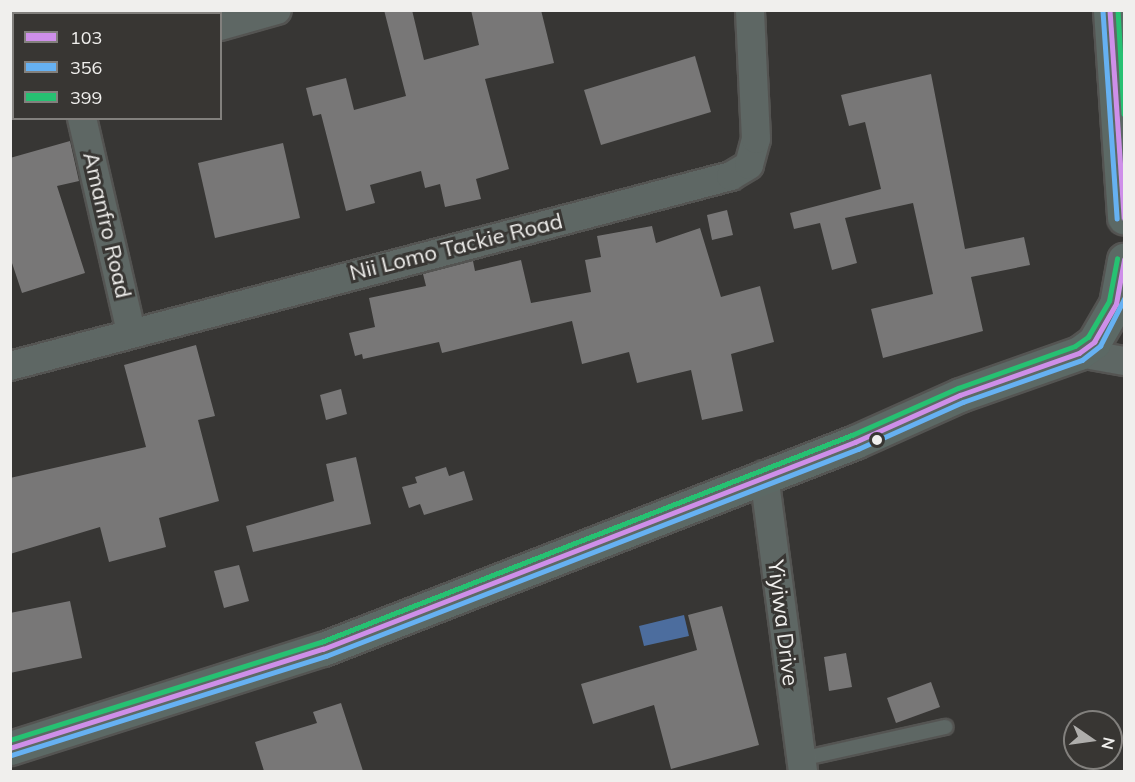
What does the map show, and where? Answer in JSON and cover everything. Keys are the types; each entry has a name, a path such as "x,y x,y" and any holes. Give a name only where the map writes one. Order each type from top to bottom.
{"street":[{"path":"222,25 277,10"},
{"name":"Nii Lomo Tackie Road","path":"10,366 131,332 731,176 749,165 756,139 750,10"},
{"path":"1110,10 1125,218"},
{"name":"Amanfro Road","path":"82,120 131,332"},
{"path":"10,748 323,649 764,475 855,442 960,394 1079,353 1094,342 1116,304 1125,260"},
{"path":"1079,353 1125,361"},
{"name":"Yiyiwa Drive","path":"764,475 802,765"}],"lane":[{"path":"802,765 945,727"}],"water":[{"path":"684,615 689,636 644,646 639,626"}],"building":[{"path":"384,10 412,10 424,60 479,45 471,10 541,10 554,63 485,79 509,169 476,179 481,199 445,207 440,184 425,188 421,171 370,185 375,203 346,211 321,114 313,116 306,88 346,78 354,110 406,96"},
{"path":"695,56 711,112 601,145 584,90"},
{"path":"931,74 965,249 1024,237 1030,265 971,277 983,331 883,358 871,309 933,294 913,203 845,218 857,263 832,270 820,223 794,229 790,213 881,189 865,122 849,126 841,95"},
{"path":"70,141 79,181 57,186 85,273 22,293 10,257 10,158"},
{"path":"283,143 300,218 215,238 198,163"},
{"path":"727,210 733,235 712,240 707,215"},
{"path":"652,226 656,243 700,228 721,297 760,286 774,342 731,354 743,411 702,420 691,370 637,383 629,352 582,364 572,321 442,353 439,342 363,359 362,354 355,356 349,333 375,327 369,298 426,286 423,274 473,261 475,271 521,260 531,303 591,292 585,260 601,257 597,236"},
{"path":"196,345 215,416 198,420 219,501 159,518 166,547 109,562 100,527 10,554 10,478 146,447 124,365"},
{"path":"341,389 347,414 326,420 320,395"},
{"path":"356,457 371,524 253,552 246,526 334,501 326,464"},
{"path":"446,467 449,476 464,471 473,500 424,515 420,504 409,508 402,487 417,483 415,477"},
{"path":"239,565 249,601 224,608 214,571"},
{"path":"70,601 82,658 10,673 10,613"},
{"path":"722,606 759,745 671,769 654,705 593,724 581,684 697,650 688,615"},
{"path":"846,653 852,687 829,691 824,657"},
{"path":"931,682 940,707 896,723 887,698"},
{"path":"341,703 363,771 264,771 255,742 317,723 313,712"}],"transit line":[{"name":"103","path":"1110,10 1124,218"},
{"name":"399","path":"1118,10 1124,114"},
{"name":"356","path":"1103,11 1117,219"},
{"name":"399","path":"10,740 321,642 852,435 958,388 1075,346 1088,337 1109,301 1117,259"},
{"name":"103","path":"10,748 323,649 855,442 960,395 1079,353 1094,342 1116,304 1124,260"},
{"name":"356","path":"12,755 326,656 858,449 963,402 1082,360 1100,346 1124,299"}]}
